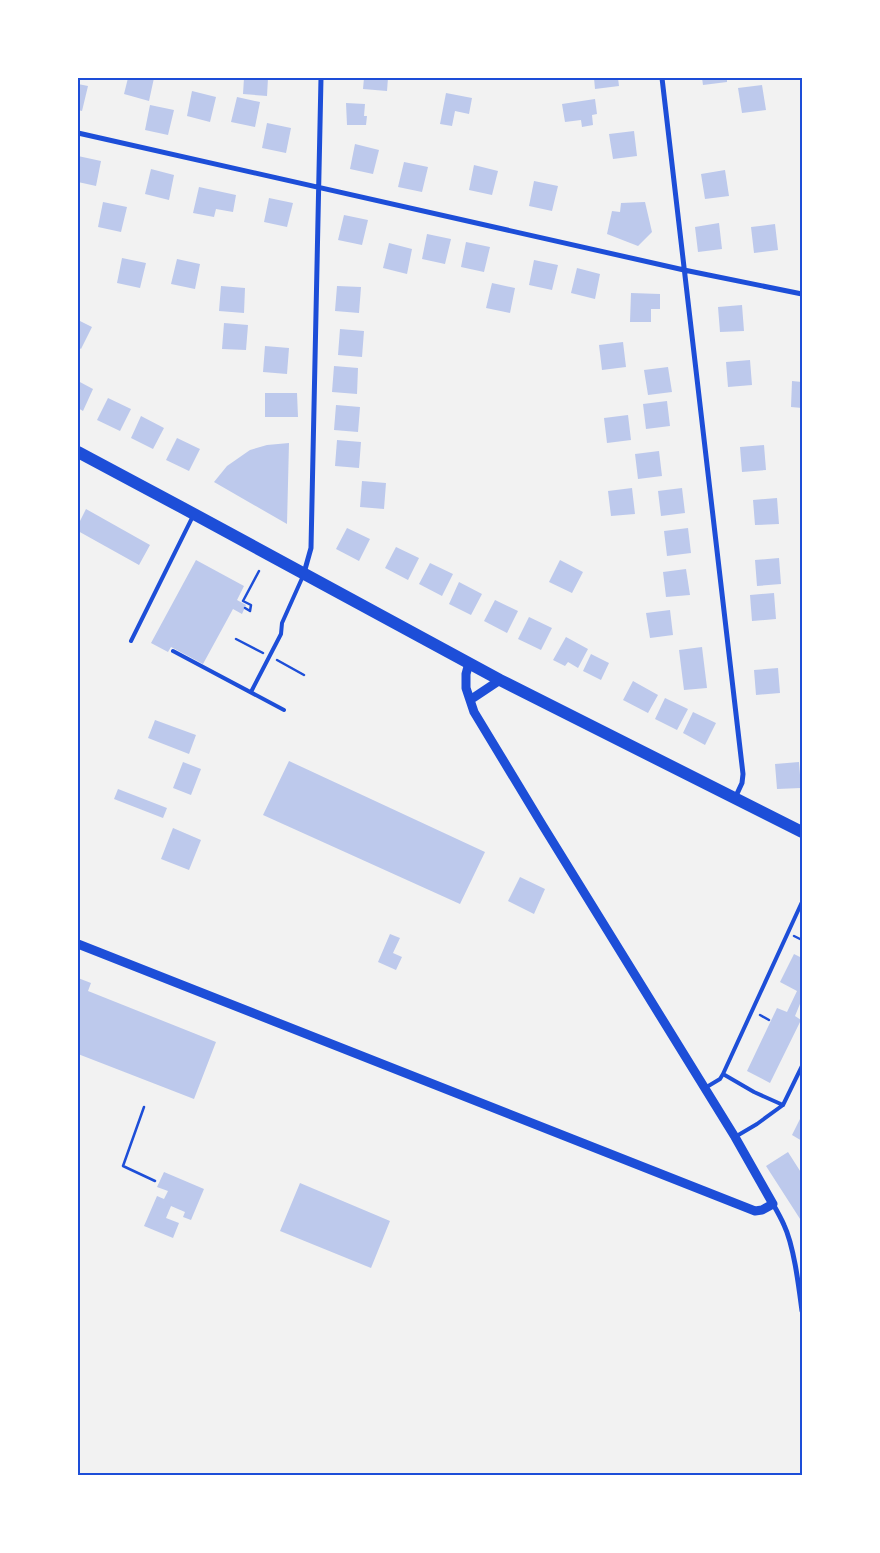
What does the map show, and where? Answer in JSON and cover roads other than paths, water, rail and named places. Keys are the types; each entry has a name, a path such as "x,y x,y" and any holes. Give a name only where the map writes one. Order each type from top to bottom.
{"main road":[{"path":"78,452 500,680 802,832"}],"street":[{"path":"304,574 311,548 321,78"},
{"path":"662,78 743,774 742,783 735,798"},
{"path":"78,133 684,270 802,294"},
{"path":"469,663 466,674 466,688 474,712 542,826 735,1137 785,1226 800,1290 802,1311"},
{"path":"470,700 500,680"},
{"path":"78,944 755,1211 762,1210 773,1204"}],"lane":[{"path":"131,641 194,514"},
{"path":"251,692 280,634 282,623 304,574"},
{"path":"173,651 284,710"},
{"path":"705,1088 720,1079 723,1074 802,902"},
{"path":"735,1137 758,1124 783,1105 802,1066"},
{"path":"723,1074 783,1105"}]}
